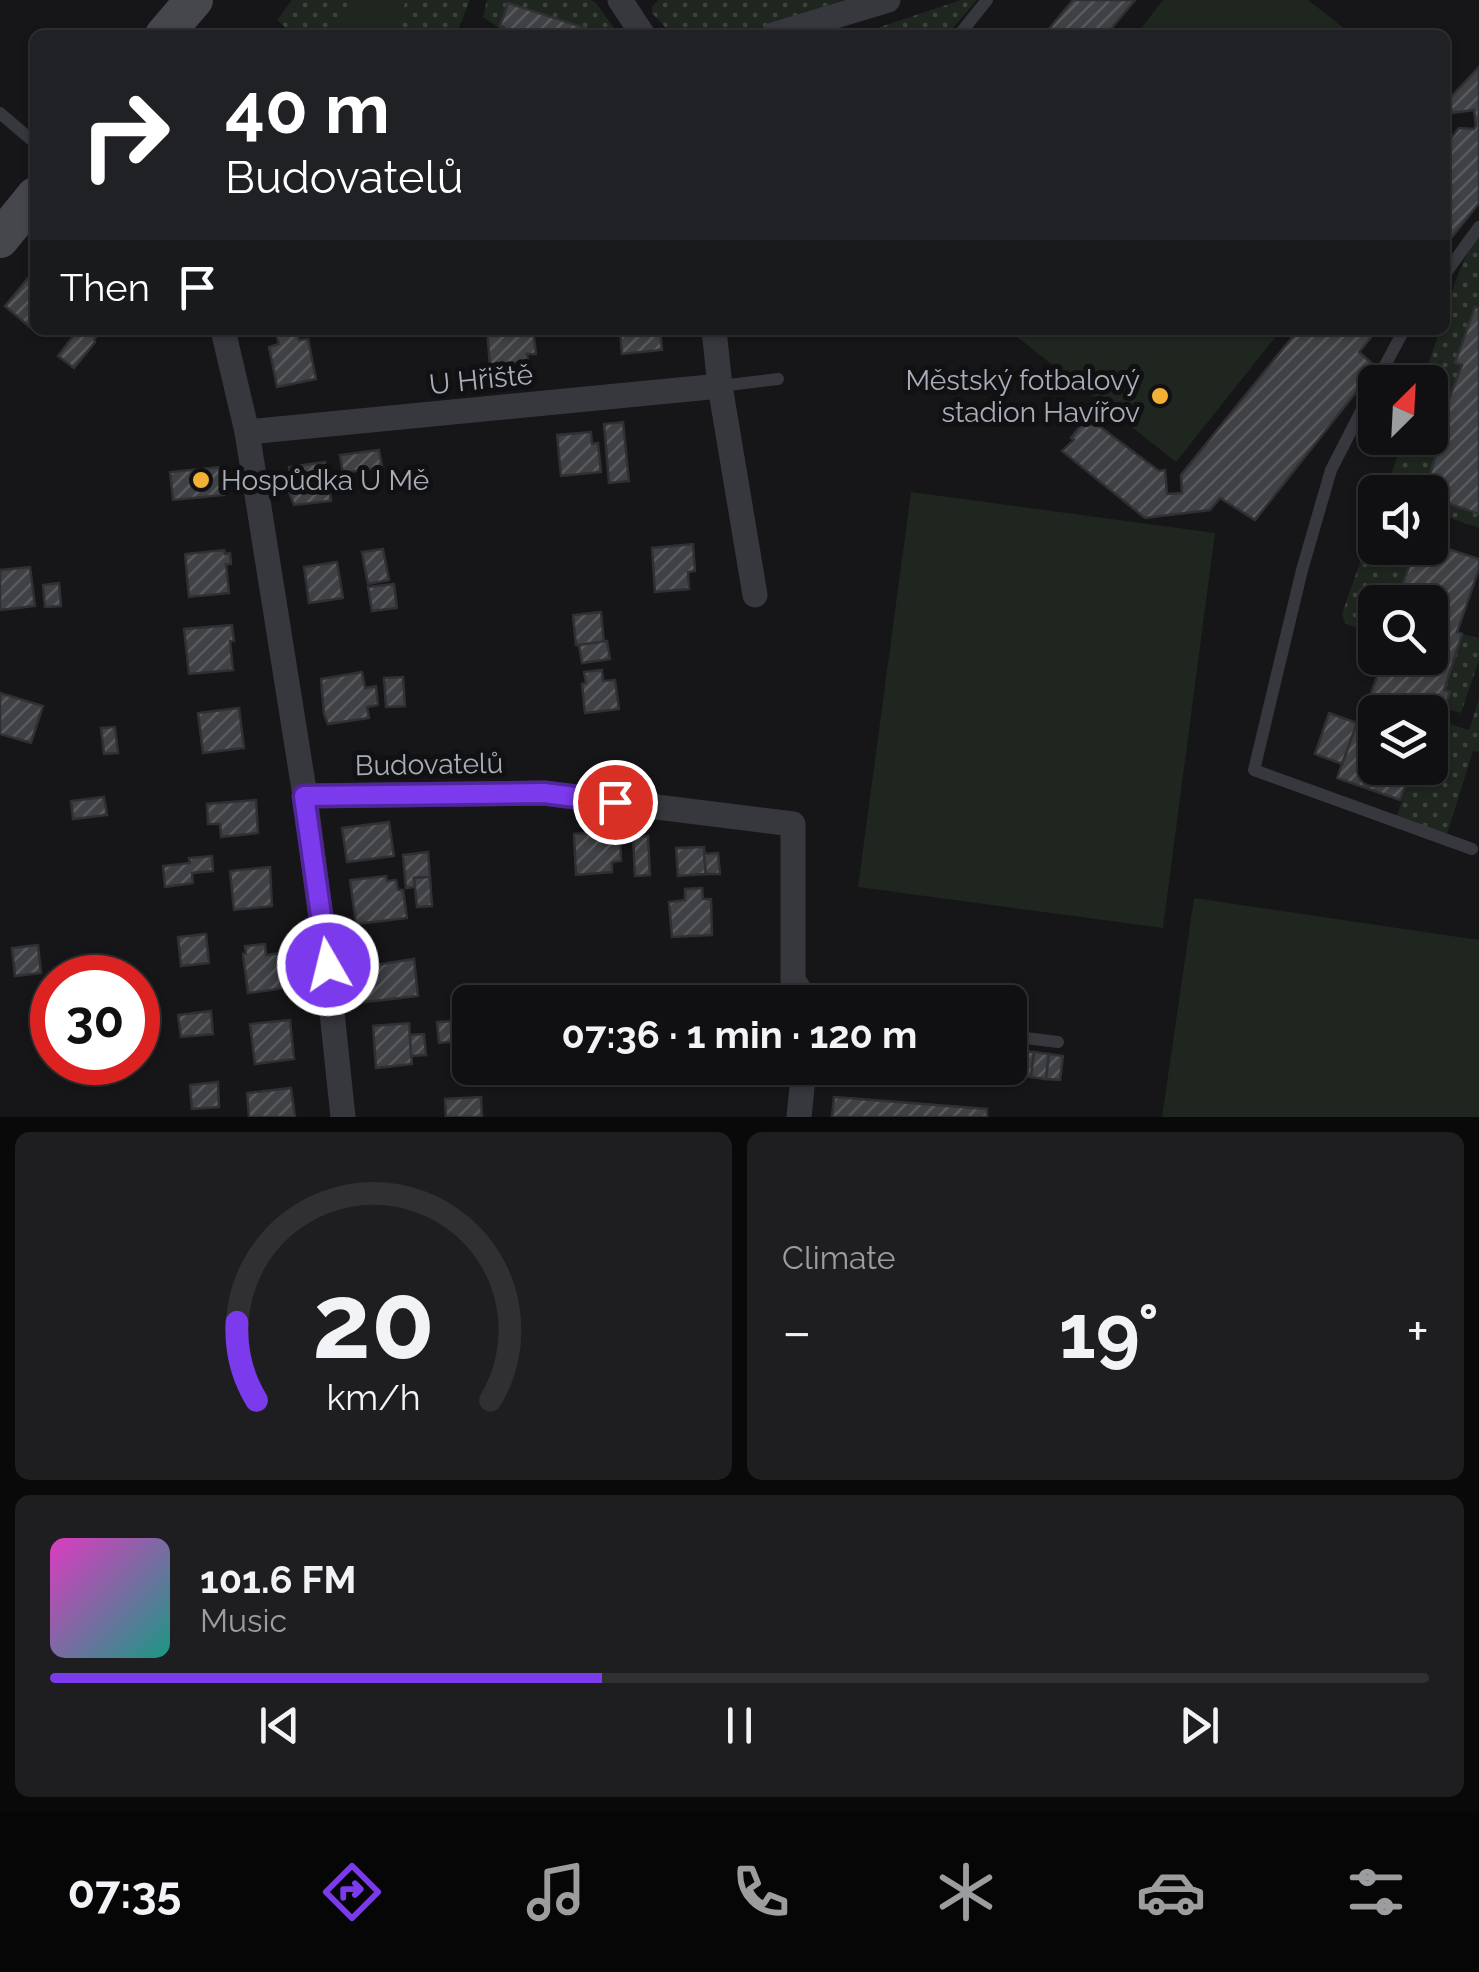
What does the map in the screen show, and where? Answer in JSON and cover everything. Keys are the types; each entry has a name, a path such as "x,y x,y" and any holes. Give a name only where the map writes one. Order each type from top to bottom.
{"street":[{"path":"168,30 194,0"},
{"path":"620,0 641,30"},
{"path":"789,30 888,0"},
{"path":"0,240 30,202"},
{"path":"224,335 247,432 304,796 328,965 343,1117"},
{"path":"716,335 720,386 755,595"},
{"name":"U Hřiště","path":"247,432 720,386"},
{"name":"Budovatelů","path":"304,796 544,793 793,824 792,980 795,985"},
{"path":"799,1117 802,1085"}],"lane":[{"path":"963,30 987,0"},
{"path":"0,113 30,139"},
{"path":"1450,267 1479,228"},
{"path":"1385,365 1401,335"},
{"path":"720,386 778,379"},
{"path":"1358,417 1331,470 1302,570 1254,770 1472,849"},
{"path":"1027,1038 1058,1042"}],"shaded area":[{"path":"292,0 470,0 458,30 288,30 277,20"},
{"path":"349,0 406,0 397,30 338,30"},
{"path":"487,0 591,0 615,30 502,30 483,17"},
{"path":"658,0 843,0 755,30 668,30 652,13"},
{"path":"961,0 977,0 951,30 871,30"},
{"path":"1163,0 1308,0 1347,30 1140,30"},
{"path":"1479,231 1479,308 1474,307 1456,362 1462,365 1448,402 1448,365 1428,365 1438,335 1450,335 1450,298"},
{"name":"Městský fotbalový stadion Havířov","path":"1014,335 1277,335 1176,462"},
{"path":"1398,455 1437,455 1430,475 1391,475"},
{"path":"911,492 1215,533 1163,928 858,887"},
{"path":"1448,503 1479,514 1479,528 1448,517"},
{"path":"1359,565 1410,565 1402,585 1358,585 1358,629 1345,623 1342,614"},
{"path":"1462,634 1479,638 1479,660 1461,713 1448,709 1444,690"},
{"path":"1479,699 1479,752 1473,751 1447,834 1397,816 1407,785 1448,785 1448,723 1469,730"},
{"path":"1194,898 1479,940 1479,1117 1162,1117"}],"building":[{"path":"1073,0 1135,0 1110,30 1048,30"},
{"path":"508,3 589,30 503,30 500,26"},
{"path":"1479,67 1479,203 1450,240 1450,140 1459,128 1476,126 1474,110 1452,113 1450,98"},
{"path":"30,276 30,327 5,306"},
{"path":"1475,307 1479,308 1479,514 1448,503 1448,475 1430,475 1436,455 1448,455 1448,402 1462,365 1455,363"},
{"path":"74,335 97,335 74,368 58,356"},
{"path":"276,335 308,339 316,379 277,387 269,347 279,344"},
{"path":"487,335 534,335 536,354 527,354 528,362 490,366"},
{"path":"620,335 660,335 662,350 622,354"},
{"path":"1294,335 1373,335 1359,352 1374,365 1358,365 1358,390 1255,520 1220,498 1210,510 1145,518 1062,451 1074,440 1071,438 1087,417 1159,471 1165,470 1167,494 1182,493 1181,475"},
{"path":"623,422 629,481 609,483 604,424"},
{"path":"591,432 592,444 598,443 601,472 561,476 557,435"},
{"path":"379,450 382,467 343,473 340,455"},
{"path":"325,462 331,501 294,505 289,492 289,467"},
{"name":"Hospůdka U Mě","path":"221,467 222,476 230,475 231,484 223,486 224,495 173,500 170,472"},
{"path":"693,544 695,571 688,572 689,589 655,592 652,548"},
{"path":"383,549 389,580 368,584 362,552"},
{"path":"1448,549 1479,559 1444,690 1450,692 1448,698 1371,695 1378,675 1448,675 1448,585 1402,585 1410,565 1448,565"},
{"path":"224,550 225,554 230,553 231,564 226,564 229,593 189,597 185,554"},
{"path":"337,562 343,598 309,603 304,567"},
{"path":"30,567 35,606 0,610 0,570"},
{"path":"59,583 61,606 45,607 43,585"},
{"path":"394,584 397,608 372,611 368,587"},
{"path":"601,612 604,642 576,645 573,615"},
{"path":"232,625 233,670 189,674 184,629"},
{"path":"607,641 610,659 582,663 579,645"},
{"path":"602,670 603,681 615,680 619,709 585,713 584,672"},
{"path":"362,672 365,688 376,686 378,705 367,707 369,718 328,724 321,679"},
{"path":"403,677 405,706 386,707 384,678"},
{"path":"0,693 43,706 31,743 0,734"},
{"path":"239,708 244,748 203,753 198,713"},
{"path":"1329,713 1357,723 1342,764 1315,754"},
{"path":"1357,723 1358,785 1406,785 1400,800 1337,778"},
{"path":"115,727 118,753 104,754 101,728"},
{"path":"104,797 107,815 73,819 71,801"},
{"path":"256,800 258,833 221,837 220,824 208,824 207,804"},
{"path":"389,822 394,856 347,862 342,828"},
{"path":"620,832 621,861 612,862 612,872 576,875 574,834"},
{"path":"648,836 650,875 635,876 633,837"},
{"path":"704,847 706,874 678,876 676,848"},
{"path":"428,852 430,877 414,878 415,887 406,888 403,855"},
{"path":"718,853 720,874 706,874 704,854"},
{"path":"212,856 213,871 192,873 193,883 165,887 163,866"},
{"path":"270,867 272,906 234,910 230,871"},
{"path":"386,876 387,881 396,880 398,890 403,890 407,918 356,924 350,880"},
{"path":"430,877 432,906 417,907 414,878"},
{"path":"702,888 703,899 711,899 712,935 672,937 669,902 685,900 685,889"},
{"path":"206,934 209,963 181,966 178,937"},
{"path":"265,944 266,955 282,953 286,988 248,993 245,946"},
{"path":"38,945 39,955 30,955 30,974 15,976 12,948"},
{"path":"414,959 418,996 365,1002 362,967"},
{"path":"211,1011 213,1034 181,1037 178,1015"},
{"path":"290,1020 294,1059 255,1064 250,1024"},
{"path":"452,1021 452,1042 439,1043 437,1022"},
{"path":"409,1023 412,1064 376,1068 373,1026"},
{"path":"424,1034 426,1055 411,1056 410,1035"},
{"path":"1027,1052 1034,1052 1032,1077 1027,1076"},
{"path":"1034,1052 1049,1054 1046,1079 1031,1077"},
{"path":"1049,1054 1063,1056 1060,1080 1046,1079"},
{"path":"218,1082 219,1107 192,1109 190,1085"},
{"path":"291,1088 295,1117 249,1117 247,1093"},
{"path":"481,1097 482,1117 446,1117 445,1099"},
{"path":"834,1097 987,1109 987,1117 832,1117"}],"place":[{"name":"Městský fotbalový stadion Havířov","path":"1160,396"},
{"name":"Hospůdka U Mě","path":"201,480"}],"route":[{"path":"328,965 304,796 544,793 615,802"}]}
